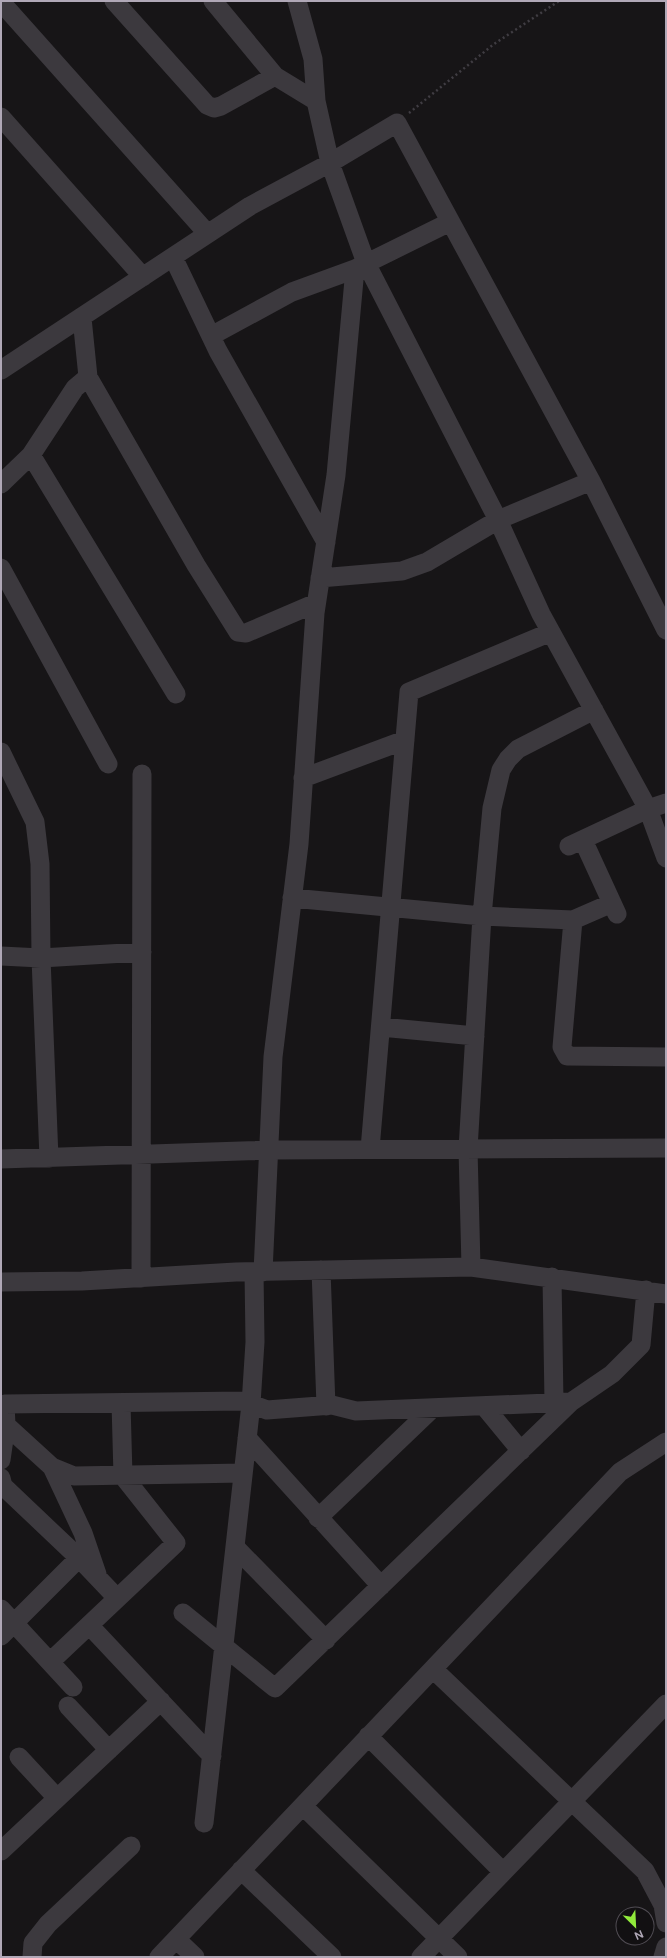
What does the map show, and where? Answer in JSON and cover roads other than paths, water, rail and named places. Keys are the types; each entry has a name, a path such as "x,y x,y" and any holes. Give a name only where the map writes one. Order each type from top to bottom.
{"street":[{"path":"114,1 207,105 214,108 221,106 275,76"},
{"path":"213,1 275,76 316,101"},
{"path":"297,1 313,59 316,101 330,163 360,266 498,520 551,632 648,809 666,858"},
{"path":"1,2 207,233"},
{"path":"1,117 143,277"},
{"path":"4,362 82,318 207,233 250,206 330,163 397,123 591,480 666,630"},
{"path":"211,336 292,292 360,266 450,222"},
{"path":"173,257 218,351 326,542"},
{"path":"204,1823 247,1438 255,1342 258,1272 269,1150 273,1057 298,844 316,603 336,475 360,266"},
{"path":"82,318 88,377 196,565 238,632 246,633 316,603"},
{"path":"1,484 31,455 75,388 88,377"},
{"path":"31,455 176,694"},
{"path":"320,578 402,571 427,562 498,520 591,480"},
{"path":"1,568 108,764"},
{"path":"370,1149 409,692 551,632"},
{"path":"471,1267 468,1149 482,916 492,808 501,770 508,759 518,749 594,710"},
{"path":"303,778 405,740"},
{"path":"1,752 35,822 40,864 41,958 49,1158"},
{"path":"141,1278 142,774"},
{"path":"292,898 482,916 573,920 614,908 576,843 648,809 666,803"},
{"path":"573,920 562,1047 567,1056 666,1057"},
{"path":"1,956 41,958 142,952"},
{"path":"380,1027 474,1036"},
{"path":"1,1159 141,1156 269,1150 666,1148"},
{"path":"1,1282 82,1281 258,1272 471,1267 646,1290 666,1294"},
{"path":"321,1270 326,1406"},
{"path":"552,1277 563,1402"},
{"path":"183,1614 276,1688 521,1451 563,1402 612,1374 641,1346 646,1290"},
{"path":"1,1460 5,1404 243,1401 267,1410 332,1405 356,1411 563,1402"},
{"path":"50,1662 176,1542 123,1476 121,1403"},
{"path":"484,1406 521,1451"},
{"path":"318,1518 433,1408"},
{"path":"4,1421 52,1467 83,1533 99,1579"},
{"path":"247,1438 381,1586"},
{"path":"159,1957 620,1472 666,1442"},
{"path":"52,1467 74,1476 243,1473"},
{"path":"1,1478 3,1486 79,1558 117,1598"},
{"path":"234,1547 326,1640"},
{"path":"1,1636 79,1558"},
{"path":"1,1609 74,1687"},
{"path":"89,1625 212,1756"},
{"path":"433,1668 645,1871 663,1905 666,1923"},
{"path":"3,1845 57,1798 161,1701"},
{"path":"421,1957 666,1704"},
{"path":"68,1706 109,1750"},
{"path":"368,1736 503,1872"},
{"path":"19,1757 57,1798"},
{"path":"302,1806 458,1957"},
{"path":"32,1957 33,1942 48,1924 131,1846"},
{"path":"241,1870 332,1957"},
{"path":"176,1939 195,1957"},
{"path":"663,1957 666,1947"}]}
